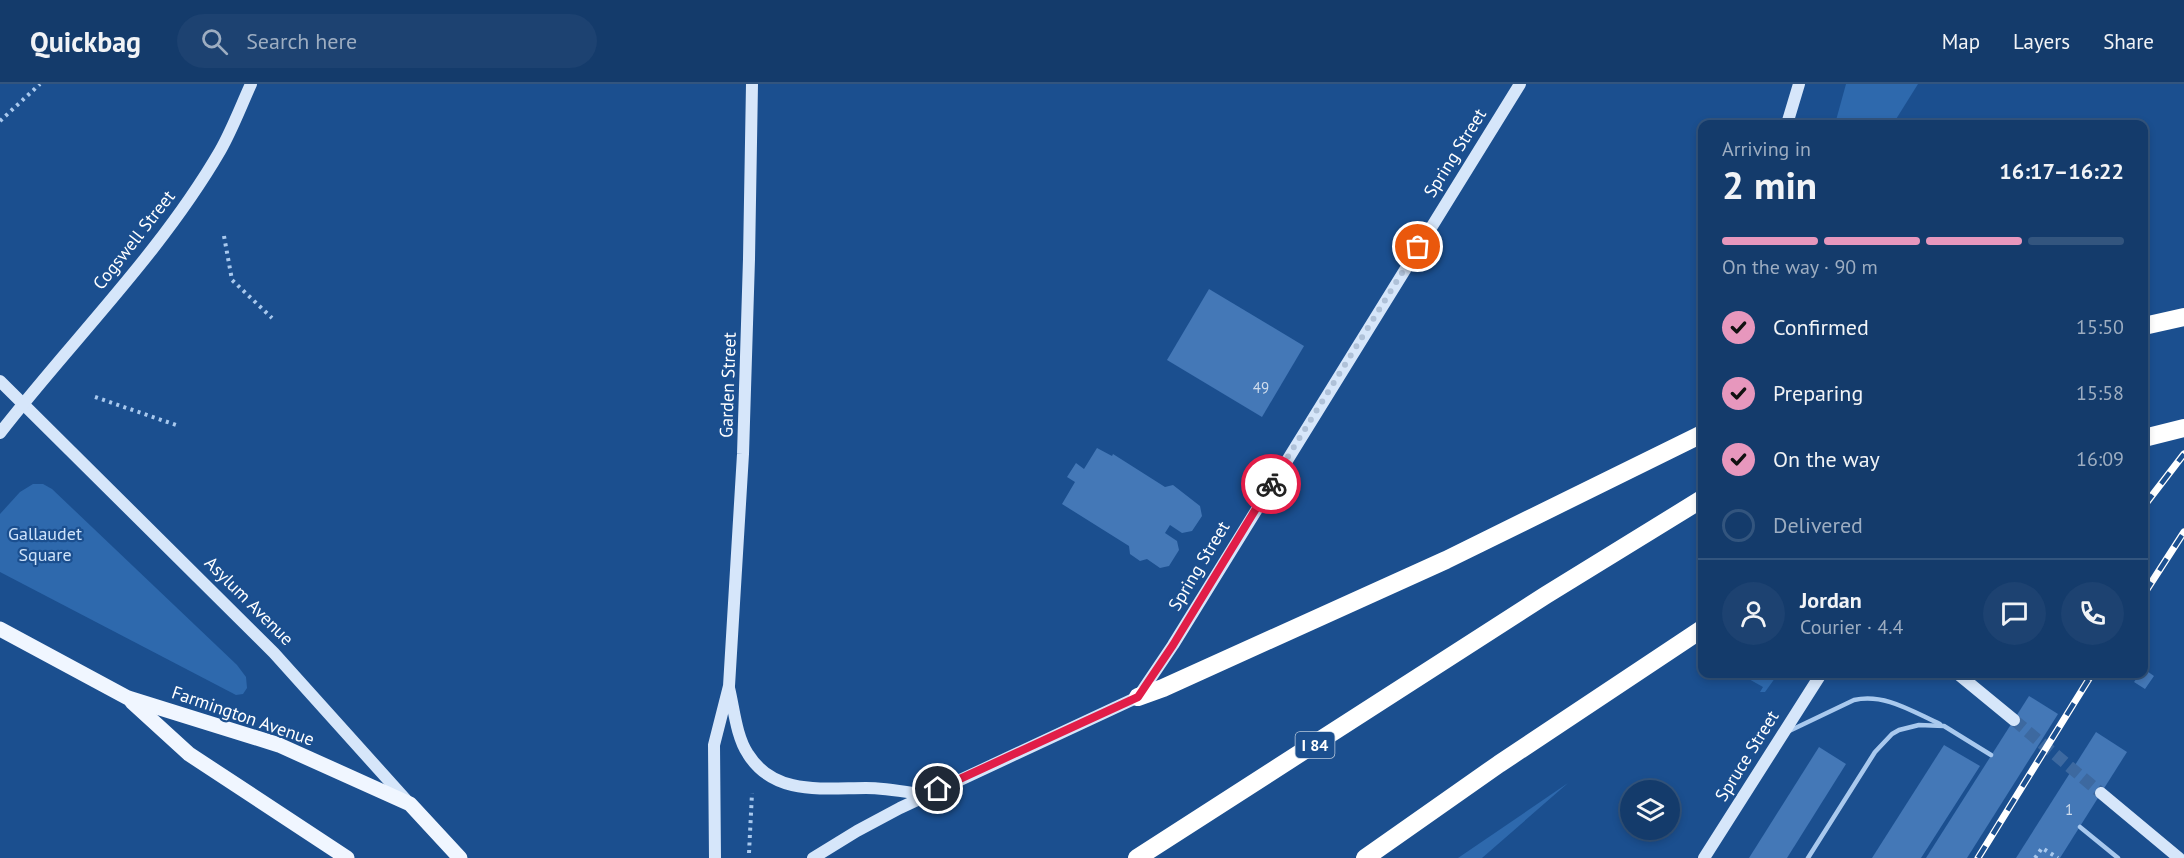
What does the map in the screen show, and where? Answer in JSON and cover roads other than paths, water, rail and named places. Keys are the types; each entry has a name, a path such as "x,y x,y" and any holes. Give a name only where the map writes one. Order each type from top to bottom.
{"highway":[{"path":"2148,325 2184,317"},
{"path":"2148,437 2184,428"},
{"path":"1138,697 1163,688 1446,560 1698,436"},
{"name":"I 84","path":"1137,858 1491,630 1698,501"},
{"path":"1365,858 1499,764 1698,632"}],"main road":[{"name":"Farmington Avenue","path":"0,628 128,698 279,746 410,804"},
{"name":"Farmington Avenue","path":"128,698 189,754 347,858"},
{"name":"Asylum Avenue","path":"410,804 460,858"}],"street":[{"name":"Cogswell Street","path":"0,433 149,255 221,149 251,84"},
{"name":"Garden Street","path":"715,858 715,739 729,686 744,443 750,259 752,84"},
{"name":"Spring Street","path":"1138,697 1173,645 1520,84"},
{"path":"1788,120 1799,84"},
{"name":"Asylum Avenue","path":"0,381 274,653 410,804"},
{"name":"Spruce Street","path":"1704,858 1818,678"},
{"path":"1963,678 2014,720"},
{"name":"Garden Street","path":"729,686 745,748 755,763 773,776 790,785 810,789 868,788 926,795"},
{"path":"813,858 857,831 926,795 1138,697"},
{"path":"2101,793 2179,858"}],"lane":[{"path":"1782,735 1854,700 1870,697 1896,703 1944,726 1991,755"},
{"path":"1808,858 1875,752 1886,740 1899,730 1908,727 1944,726"},
{"path":"2080,826 2118,858"}],"tunnel":[{"path":"2014,720 2101,793"}],"railway":[{"path":"2148,501 2184,454"},
{"path":"2148,588 2184,532"},
{"path":"1978,858 2090,678"}],"park label":[{"name":"Gallaudet Square","path":"45,544"}]}
